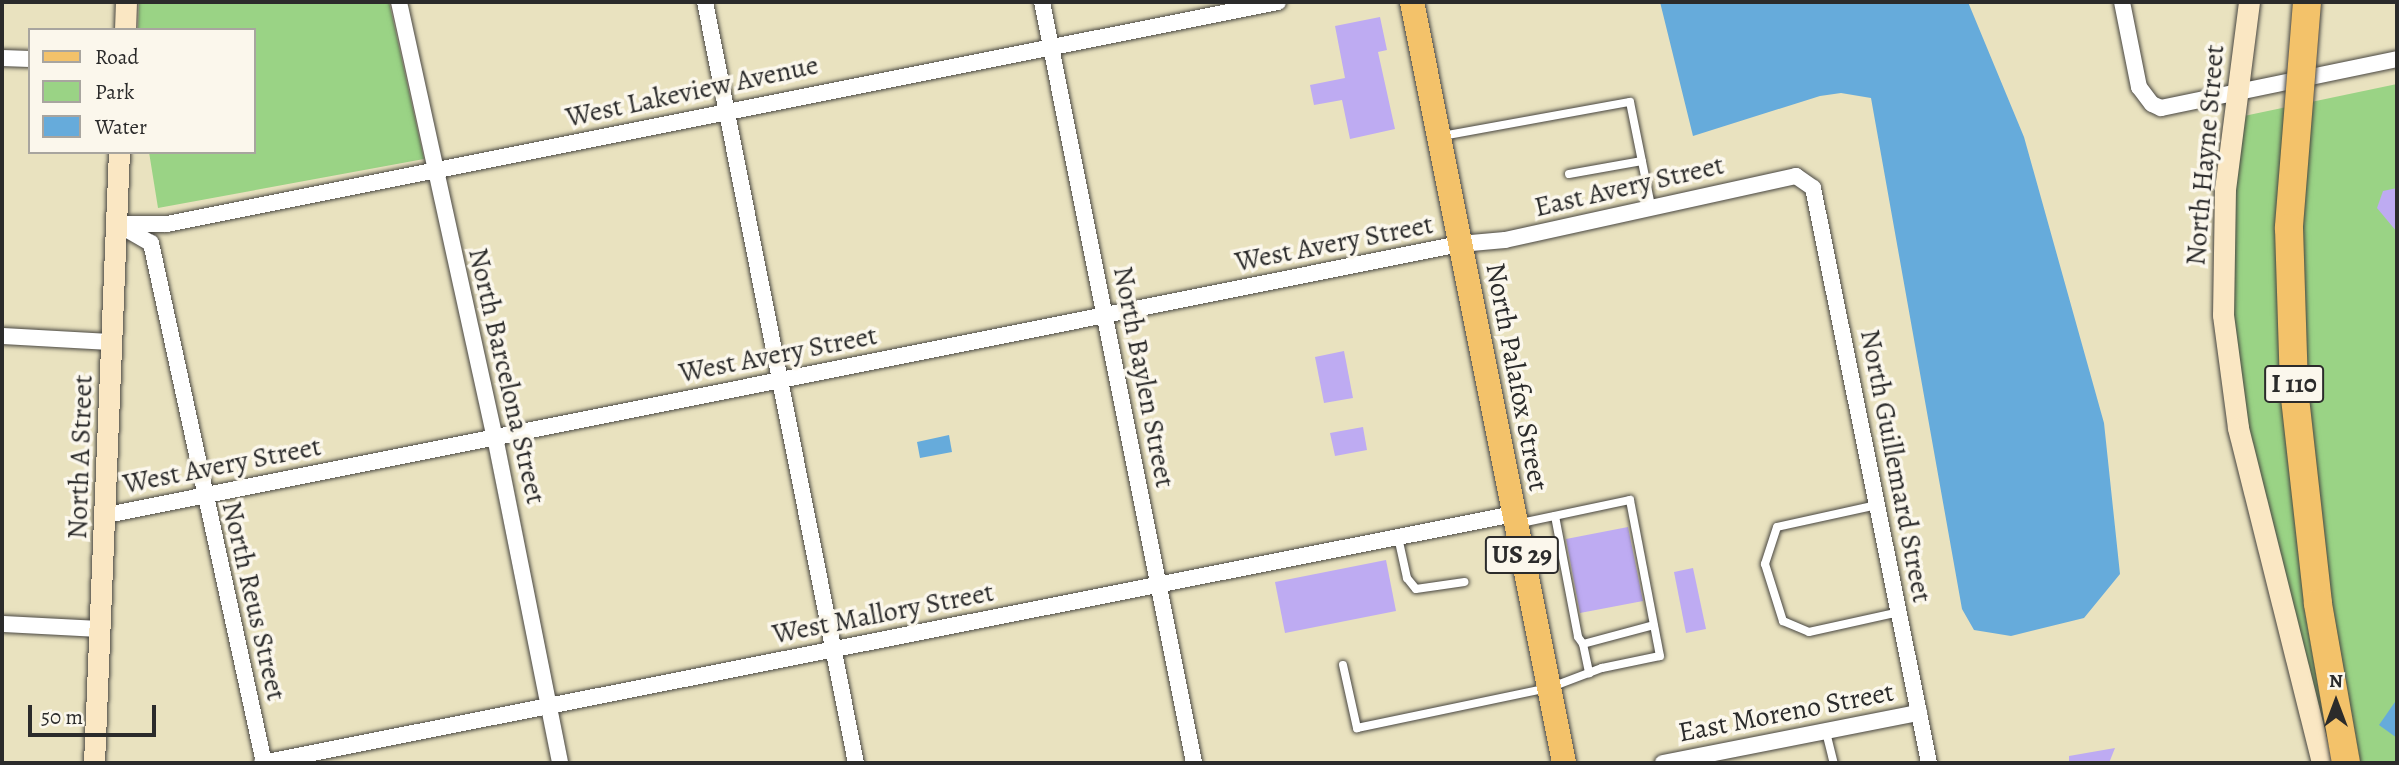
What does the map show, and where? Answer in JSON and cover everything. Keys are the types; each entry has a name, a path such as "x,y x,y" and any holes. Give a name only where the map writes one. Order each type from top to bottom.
{"highway":[{"name":"I 110","path":"2307,2 2289,228 2294,389 2318,604 2346,763"}],"main road":[{"name":"North Palafox Street","path":"1412,2 1564,763"}],"street":[{"path":"125,28 126,2"},
{"name":"North Barcelona Street","path":"399,2 433,172 495,437 560,763"},
{"path":"705,2 856,763"},
{"name":"North Baylen Street","path":"1042,2 1194,763"},
{"name":"West Lakeview Avenue","path":"116,224 167,224 433,172 727,109 1278,2"},
{"path":"2122,2 2140,88 2152,104 2169,108 2397,59"},
{"name":"North Hayne Street","path":"2249,2 2236,94 2222,252 2229,371 2238,428 2322,763"},
{"path":"2,58 28,59"},
{"name":"North A Street","path":"94,763 107,515 119,154"},
{"name":"East Avery Street","path":"1460,244 1505,240 1796,176 1808,181"},
{"name":"North Guillemard Street","path":"1808,181 1813,188 1929,763"},
{"name":"North Reus Street","path":"116,224 151,243 263,763"},
{"name":"West Avery Street","path":"107,515 1460,244"},
{"path":"2,336 111,342"},
{"name":"West Mallory Street","path":"263,763 1398,537 1515,519"},
{"path":"2,624 101,629"},
{"name":"East Moreno Street","path":"1663,763 1919,713"}],"lane":[{"path":"1439,136 1630,102 1651,206"},
{"path":"1569,174 1642,161"},
{"path":"1343,665 1357,728 1549,688 1589,673 1660,656 1630,500 1555,516 1515,519"},
{"path":"1877,505 1777,527 1765,564 1783,621 1809,632 1899,612"},
{"path":"1555,516 1578,637 1583,644 1589,673"},
{"path":"1398,537 1407,578 1416,589 1464,582"},
{"path":"1583,644 1654,625"},
{"path":"1826,732 1834,763"}],"green space":[{"path":"139,2 389,2 424,159 158,208 149,154 256,154 256,28 138,28"},
{"path":"2397,84 2397,763 2328,763 2251,443 2233,321 2233,199 2244,116"}],"water":[{"path":"1660,2 1968,2 2024,137 2104,423 2120,574 2084,618 2011,636 1974,630 1962,609 1871,98 1841,93 1820,96 1693,136"},
{"path":"949,435 952,452 920,458 917,442"},
{"path":"2397,699 2397,738 2379,725"}],"building":[{"path":"1380,17 1387,50 1378,52 1395,129 1350,139 1342,100 1314,105 1310,85 1345,78 1335,26"},
{"path":"2397,188 2397,232 2377,208 2383,191"},
{"path":"1344,351 1353,398 1324,403 1315,357"},
{"path":"1363,427 1367,450 1335,456 1330,433"},
{"path":"1628,527 1643,601 1580,613 1566,539"},
{"path":"1386,560 1396,611 1285,633 1275,582"},
{"path":"1693,568 1706,629 1686,633 1674,572"},
{"path":"2115,748 2109,763 2069,763 2069,756"}]}
